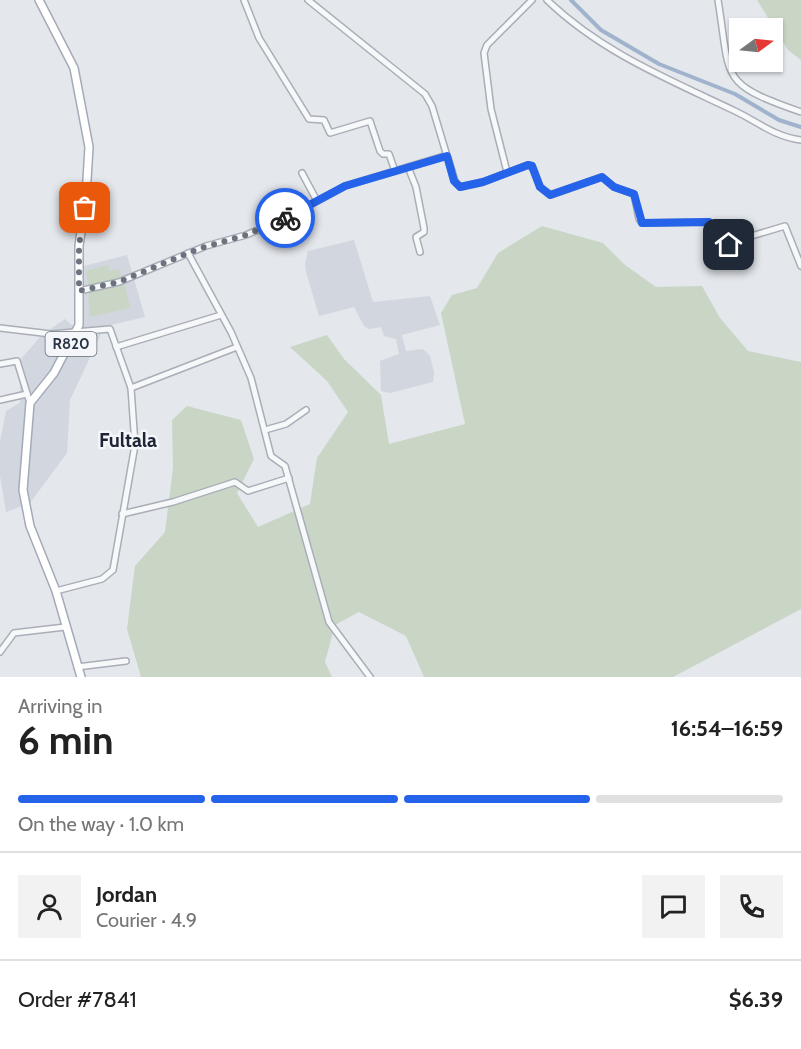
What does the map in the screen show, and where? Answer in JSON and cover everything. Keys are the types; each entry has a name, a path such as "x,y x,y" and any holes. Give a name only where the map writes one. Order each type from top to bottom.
{"main road":[{"name":"R820","path":"30,403 54,373 76,333 79,246 87,196 88,130 74,68 39,0"},
{"path":"30,403 22,490 30,526 56,591 81,677"}],"street":[{"path":"244,0 259,38 309,119 324,120 330,133 370,121 380,151 383,154 389,154 395,171"},
{"path":"308,0 425,94 432,106 454,181 460,187 532,166 540,187 550,195 602,177 614,187 634,194 642,223 709,222 721,245 785,226 801,266"},
{"path":"507,172 491,109 484,53 487,45 532,0"},
{"path":"547,0 568,20 621,56 778,135 801,140"},
{"path":"718,0 726,60 733,77 755,95 801,112"},
{"path":"79,291 119,282 188,253 246,235 345,186 447,156"},
{"path":"408,167 416,187 424,228 424,232 416,237 420,252"},
{"path":"302,173 317,201"},
{"path":"188,253 254,385 256,402 271,456 285,466 329,622 369,677"},
{"path":"116,347 221,315"},
{"path":"0,328 51,334 111,329 131,388 135,445 122,514 120,542 112,573 93,581 56,591"},
{"path":"131,388 237,347"},
{"path":"0,364 16,361 30,403"},
{"path":"0,400 27,394"},
{"path":"265,430 286,424 306,410"},
{"path":"122,514 173,502 235,483 248,491 289,478"},
{"path":"0,652 14,633 65,627"},
{"path":"77,667 126,662"}],"shaded area":[{"path":"354,240 373,302 430,296 440,325 402,335 406,351 423,349 430,356 434,372 433,382 390,393 381,391 380,361 399,354 396,339 384,336 381,327 369,329 364,326 354,307 319,316 306,272 308,251"},
{"path":"127,255 145,317 81,332 80,267"},
{"path":"65,319 84,337 101,334 70,400 67,453 30,503 6,512 0,476 0,442 6,411 20,403 20,360 42,335"}],"green space":[{"path":"757,0 801,0 801,60 788,50 783,42 783,18 768,18"},
{"path":"542,226 603,243 625,265 656,287 702,286 720,318 748,351 801,362 801,609 673,677 424,677 406,636 359,612 335,625 325,662 332,677 141,677 127,629 135,566 165,532 173,468 172,420 187,406 241,420 254,459 237,493 258,527 310,504 317,458 348,412 327,381 290,347 327,335 344,359 381,395 389,444 465,424 441,313 452,295 477,288 498,253"},
{"path":"107,265 110,271 119,269 122,280 89,289 86,271"},
{"path":"125,285 130,308 90,317 88,292"}],"waterway":[{"path":"571,0 601,30 659,64 735,94 779,120 801,127"}],"way so far":[{"path":"85,208 79,246 79,291 119,282 198,249 235,239 285,218"}],"district":[{"name":"Fultala","path":"128,440"}],"route":[{"path":"285,218 355,182 447,156 454,181 460,187 472,186 528,165 532,166 540,187 550,195 602,177 614,187 634,194 639,219 642,223 698,220 709,222 719,243 729,245"}]}
